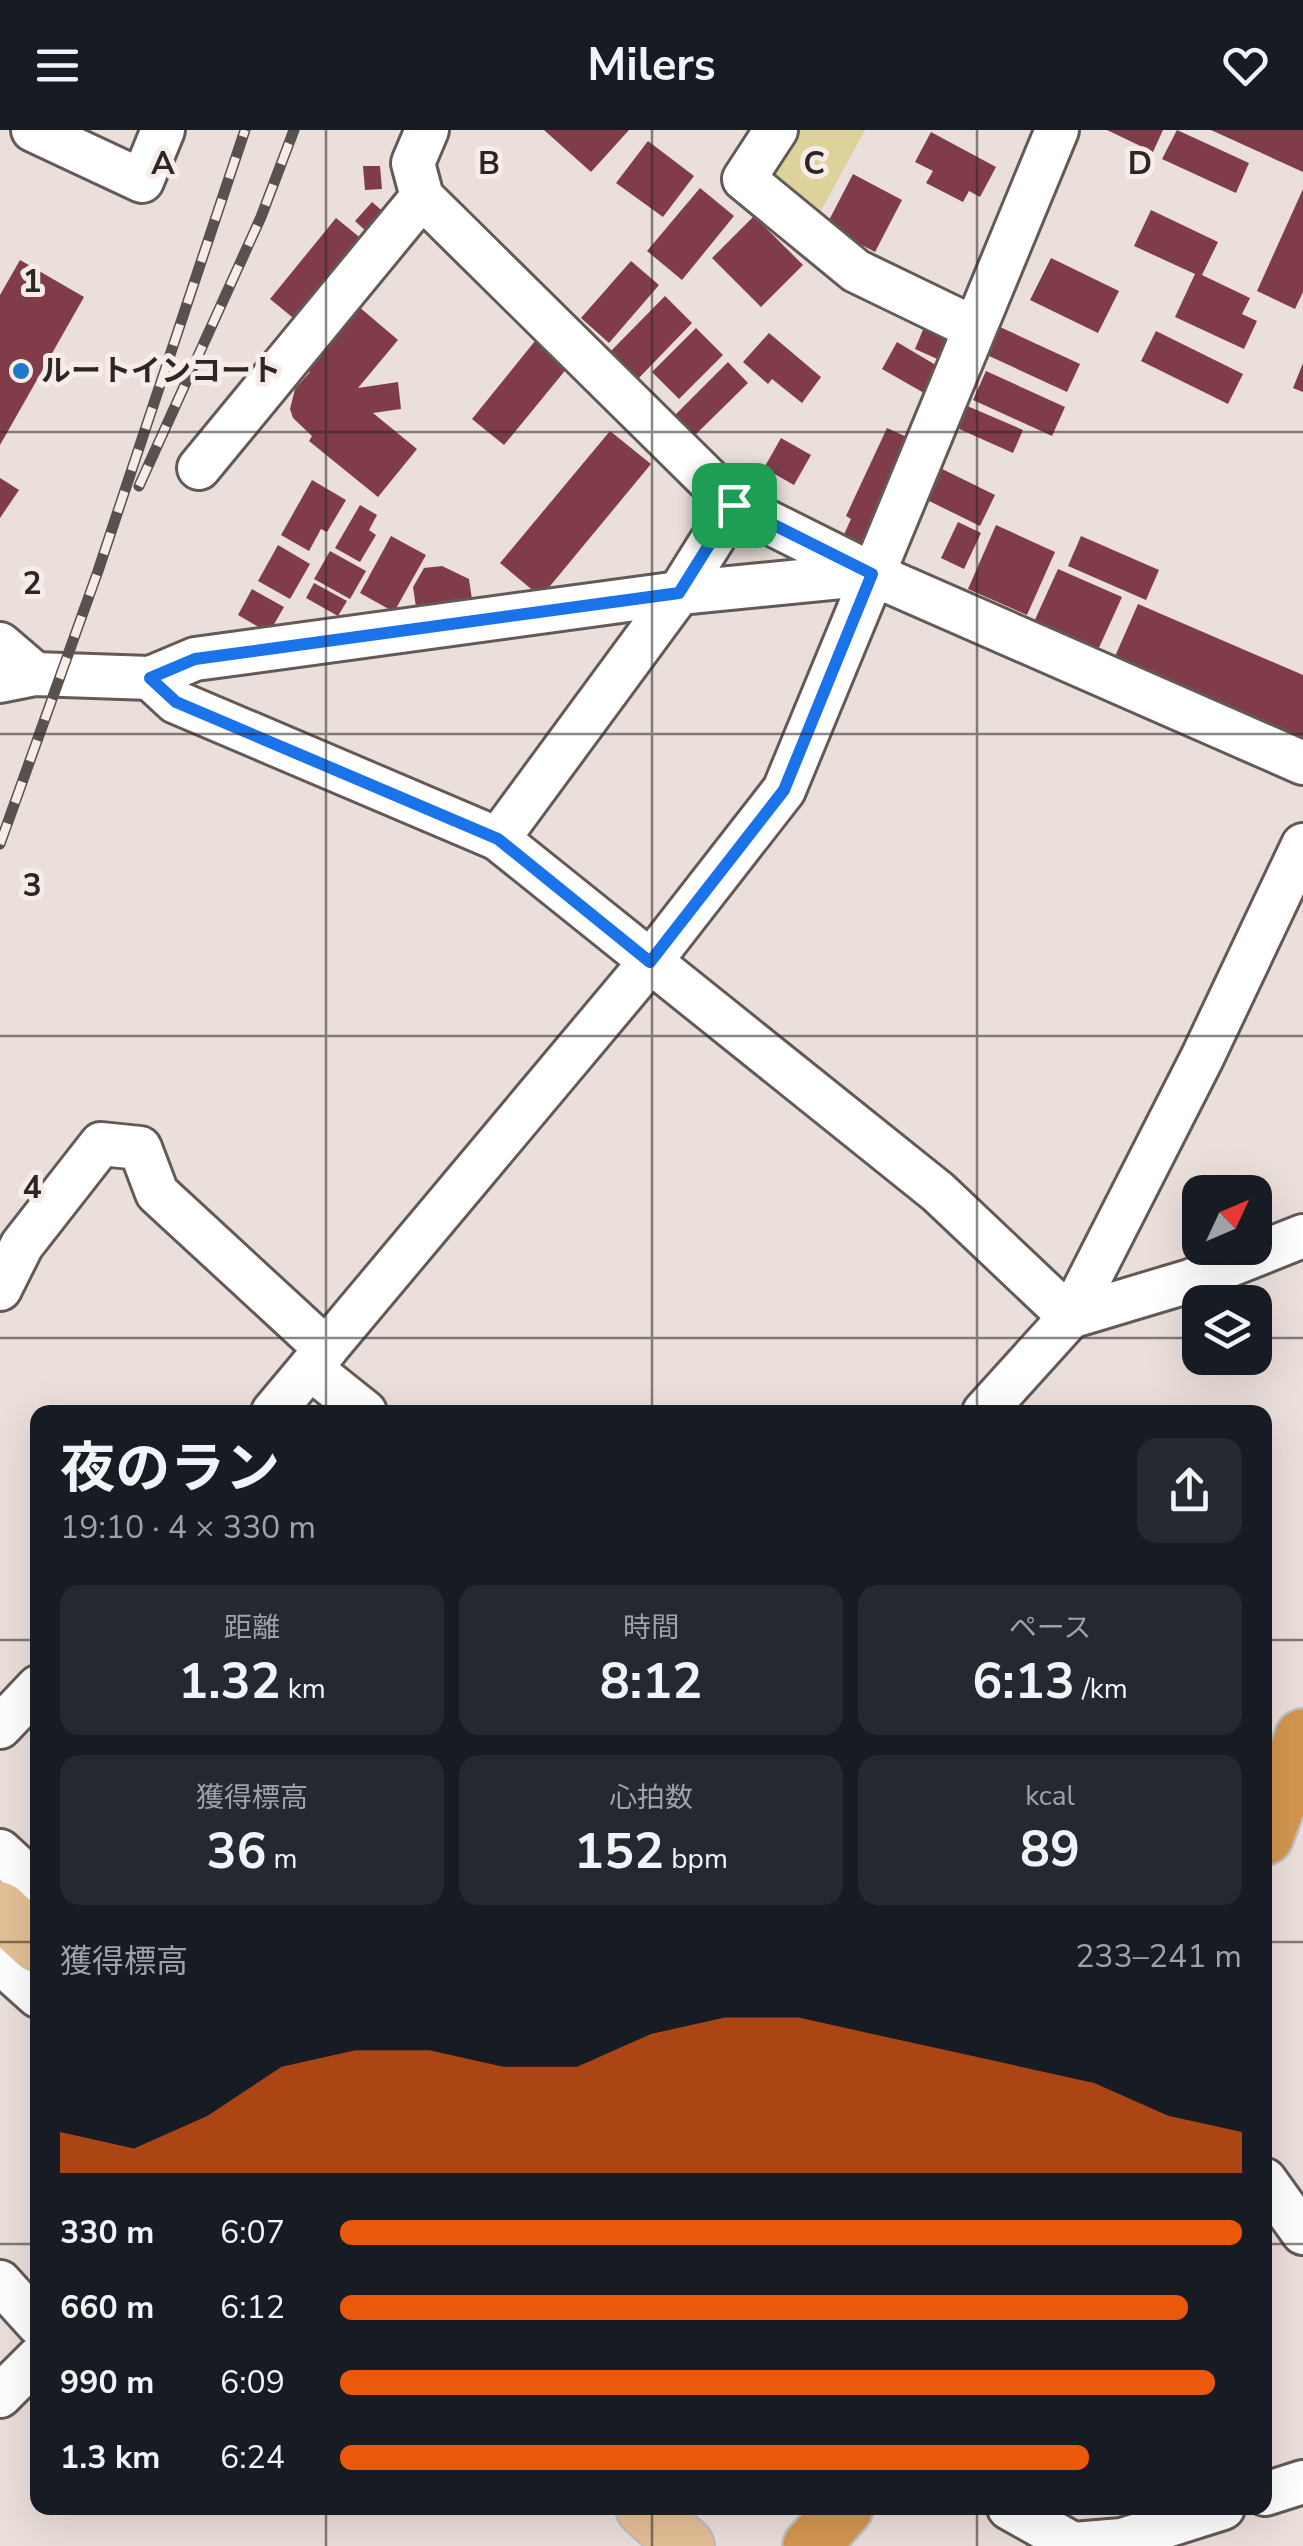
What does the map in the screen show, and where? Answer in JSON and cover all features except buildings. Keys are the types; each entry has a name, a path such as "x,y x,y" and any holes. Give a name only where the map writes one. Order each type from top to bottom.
{"highway":[{"path":"1272,1802 1303,1737"},
{"path":"811,2546 839,2515"}],"main road":[{"path":"652,2515 686,2546"}],"street":[{"path":"34,130 142,181 163,130"},
{"path":"427,130 413,163 422,197 734,505 872,574 1303,764"},
{"path":"776,130 744,179 856,272 974,328"},
{"path":"279,1405 650,962 784,790 1058,130"},
{"path":"200,468 422,197"},
{"path":"498,839 679,593 734,505"},
{"path":"0,644 18,677 150,678 195,659 679,593 872,574"},
{"path":"150,678 176,702 498,839 938,1192 1070,1316"},
{"path":"990,1405 1070,1316 1202,1058 1303,845"},
{"path":"0,1288 22,1245 101,1144 140,1148 157,1193 359,1405"},
{"path":"1070,1316 1190,1280 1303,1236"},
{"path":"0,1727 30,1695"},
{"path":"0,1851 30,1967"},
{"path":"1272,2189 1302,2227"},
{"path":"0,2282 30,2315"},
{"path":"0,2396 30,2366"},
{"path":"1272,2492 1303,2482"},
{"path":"1021,2515 1073,2544 1122,2543 1203,2515"}],"shaded area":[{"path":"790,130 865,130 818,216 764,172"}],"railway":[{"path":"0,844 98,571 245,130"},
{"path":"139,486 261,217 294,130"}],"place":[{"name":"ルートインコート","path":"21,371"}],"route":[{"path":"734,505 872,574 784,790 650,962 498,839 176,702 150,678 195,659 679,593 734,505"}]}
